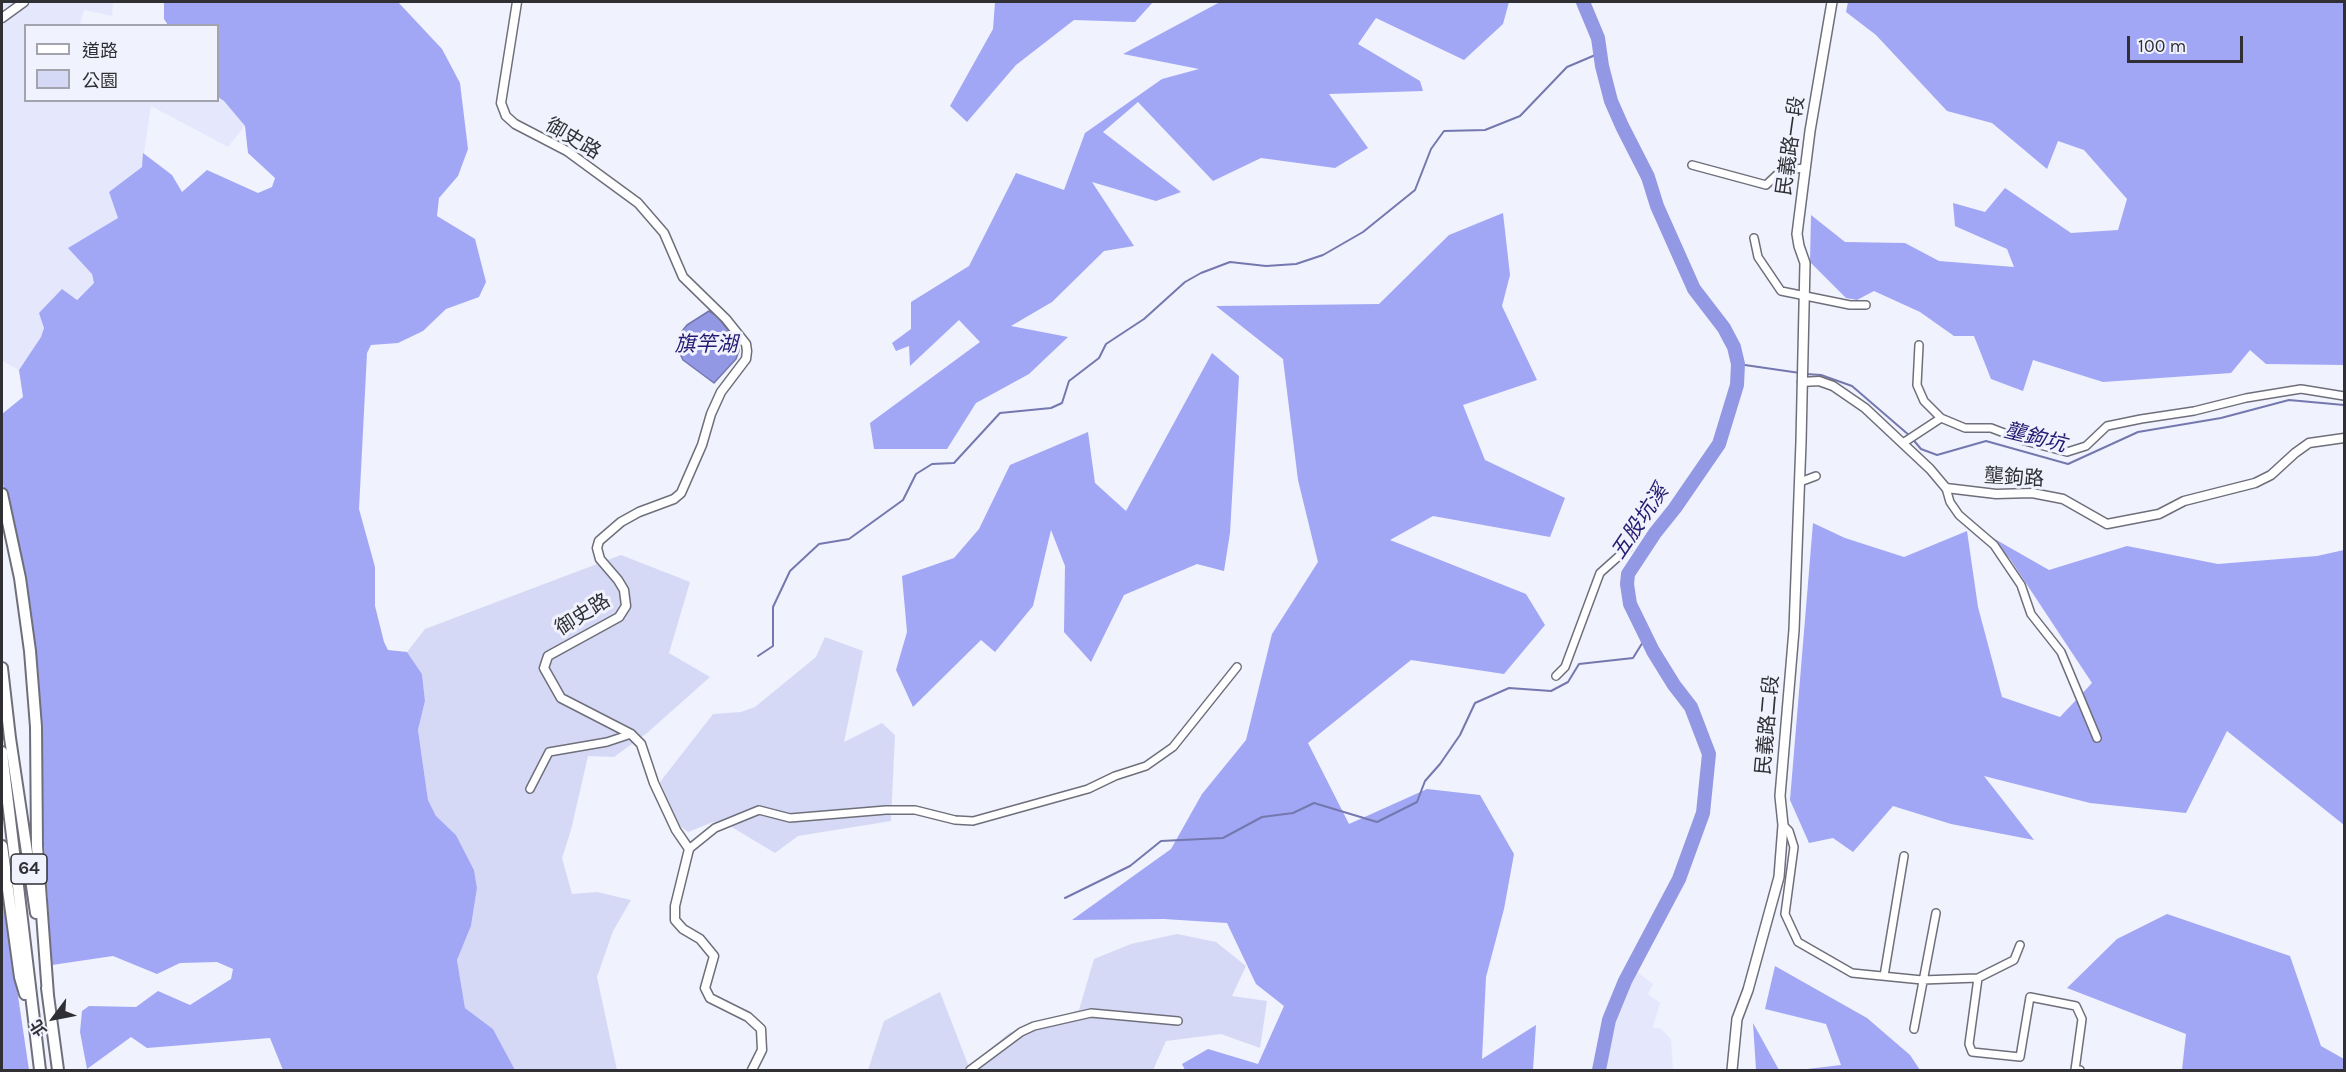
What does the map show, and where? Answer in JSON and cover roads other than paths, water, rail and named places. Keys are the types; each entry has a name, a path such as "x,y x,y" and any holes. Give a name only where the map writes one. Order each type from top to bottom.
{"highway":[{"path":"3,499 20,578 30,651 36,727 37,846 48,995"},
{"name":"64","path":"2,668 9,738 58,1071"},
{"name":"64","path":"2,753 40,1071"},
{"path":"2,846 20,977 34,1021"}],"main road":[{"name":"民義路一段","path":"1805,295 1805,263 1798,246 1797,234 1810,131 1832,2"},
{"name":"民義路二段","path":"1732,1071 1737,1019 1748,990 1779,877 1783,825 1780,795 1794,630 1805,295"}],"street":[{"path":"2,18 24,2"},
{"name":"御史路","path":"517,2 501,104 506,116 515,124 567,151 638,203 664,233 683,277 726,319 746,344 746,359 721,392 711,414 702,445 681,493 674,499 639,512 621,522 599,541 597,548 600,559 624,590 626,606 619,616 555,652 545,662 547,674 561,698 631,734"},
{"path":"1692,165 1766,184 1782,170 1806,168"},
{"path":"1754,238 1758,257 1781,291 1850,305 1866,305"},
{"path":"1919,345 1917,385 1923,401 1941,418 1965,428 1991,428 2025,441 2067,452 2086,446 2107,426 2141,419 2194,411 2246,398 2301,389 2344,396"},
{"path":"1802,375 1833,386 1865,408 1905,442 1940,478 1950,502 1959,515 1994,545 2021,585 2031,614 2061,652 2097,738"},
{"path":"1905,442 1941,418"},
{"name":"壟鉤路","path":"1946,488 1996,494 2032,492 2063,499 2107,524 2159,514 2184,501 2255,483 2271,475 2309,443 2344,438"},
{"path":"1800,482 1816,476"},
{"path":"1556,676 1565,667 1600,573 1628,548"},
{"path":"752,1071 762,1050 761,1029 748,1017 710,998 705,988 714,956 708,947 683,929 675,920 675,906 689,849 715,828 760,810 790,818 886,810 915,810 955,820 973,820 1088,789 1115,776 1146,766 1173,747 1237,667"},
{"path":"530,789 549,752 607,742 631,734 641,744 654,783 676,830 689,849"},
{"path":"1783,825 1789,831 1794,847 1785,915 1798,942 1852,973 1922,981 1978,978 2014,960 2019,945"},
{"path":"1884,976 1904,855"},
{"path":"1914,1029 1936,913"},
{"path":"1978,978 1969,1044 1972,1052 2020,1057 2030,997 2076,1006 2082,1019 2075,1070 2080,1071"},
{"path":"970,1071 1021,1032 1034,1026 1091,1014 1178,1021"}],"water":[{"name":"旗竿湖","path":"709,311 717,316 739,344 736,359 714,383 683,360 677,348 678,336 687,325"}],"waterway":[{"name":"五股坑溪","path":"1583,2 1598,38 1611,101 1648,177 1657,206 1694,289 1724,328 1734,347 1738,364 1737,385 1719,444 1628,574 1630,604 1653,651 1691,707 1709,754 1703,813 1679,879 1625,981 1609,1020 1599,1070"},
{"path":"758,656 773,646 773,607 790,571 819,544 849,539 903,500 916,474 932,464 954,463 1000,413 1051,408 1062,403 1069,381 1099,358 1106,344 1144,319 1185,282 1201,273 1230,262 1266,266 1296,264 1323,255 1363,232 1415,190 1431,149 1444,131 1485,130 1520,116 1567,67 1600,53"},
{"name":"壟鉤坑","path":"1738,364 1800,373"},
{"name":"壟鉤坑","path":"1806,374 1821,375 1852,386 1910,436 1921,449 1937,455 1986,441 2068,464 2138,432 2221,418 2289,400 2344,405"},
{"path":"1065,898 1130,866 1161,841 1223,838 1262,817 1293,813 1314,803 1377,822 1417,802 1425,781 1460,735 1475,703 1509,688 1551,691 1568,682 1579,664 1633,658 1646,637"}]}
